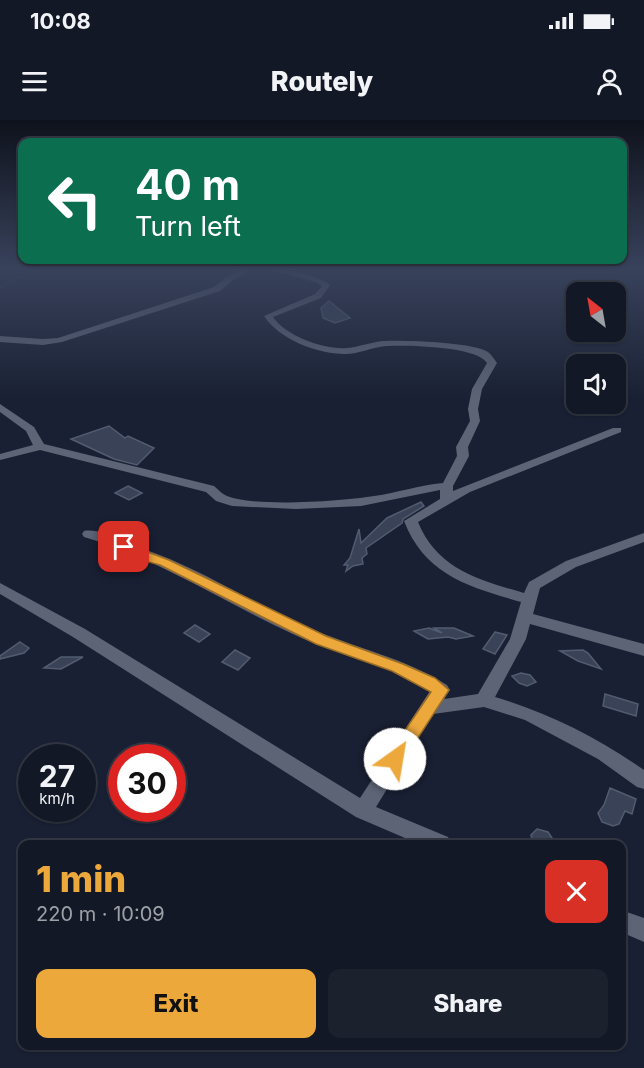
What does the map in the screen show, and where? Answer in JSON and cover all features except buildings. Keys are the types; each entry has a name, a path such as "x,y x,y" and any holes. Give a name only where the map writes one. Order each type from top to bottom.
{"street":[{"path":"0,339 43,342 77,336 151,311"},
{"path":"280,311 268,316 273,325 299,339 338,350 392,344 468,350 481,352 488,356 492,363 475,395 473,410 475,421 462,447 463,456 447,486 446,501"},
{"path":"0,407 30,429 40,447"},
{"path":"529,599 482,585 444,568 427,554 411,521 466,489 504,476 616,430"},
{"path":"0,457 40,447 80,455 130,470 210,489 220,498 233,502 306,505 363,501 447,486"},
{"path":"89,534 108,539 140,555 165,562 321,640 398,668 430,682 441,690 363,811"},
{"path":"484,700 518,639 534,585 571,564 644,537"},
{"path":"0,588 79,633 363,811 432,840"},
{"path":"525,617 644,650"},
{"path":"428,708 484,700 531,715 605,753 644,781"},
{"path":"626,923 644,930"}],"route":[{"path":"124,547 140,555 165,562 321,640 398,668 430,682 441,690 395,759"}]}
